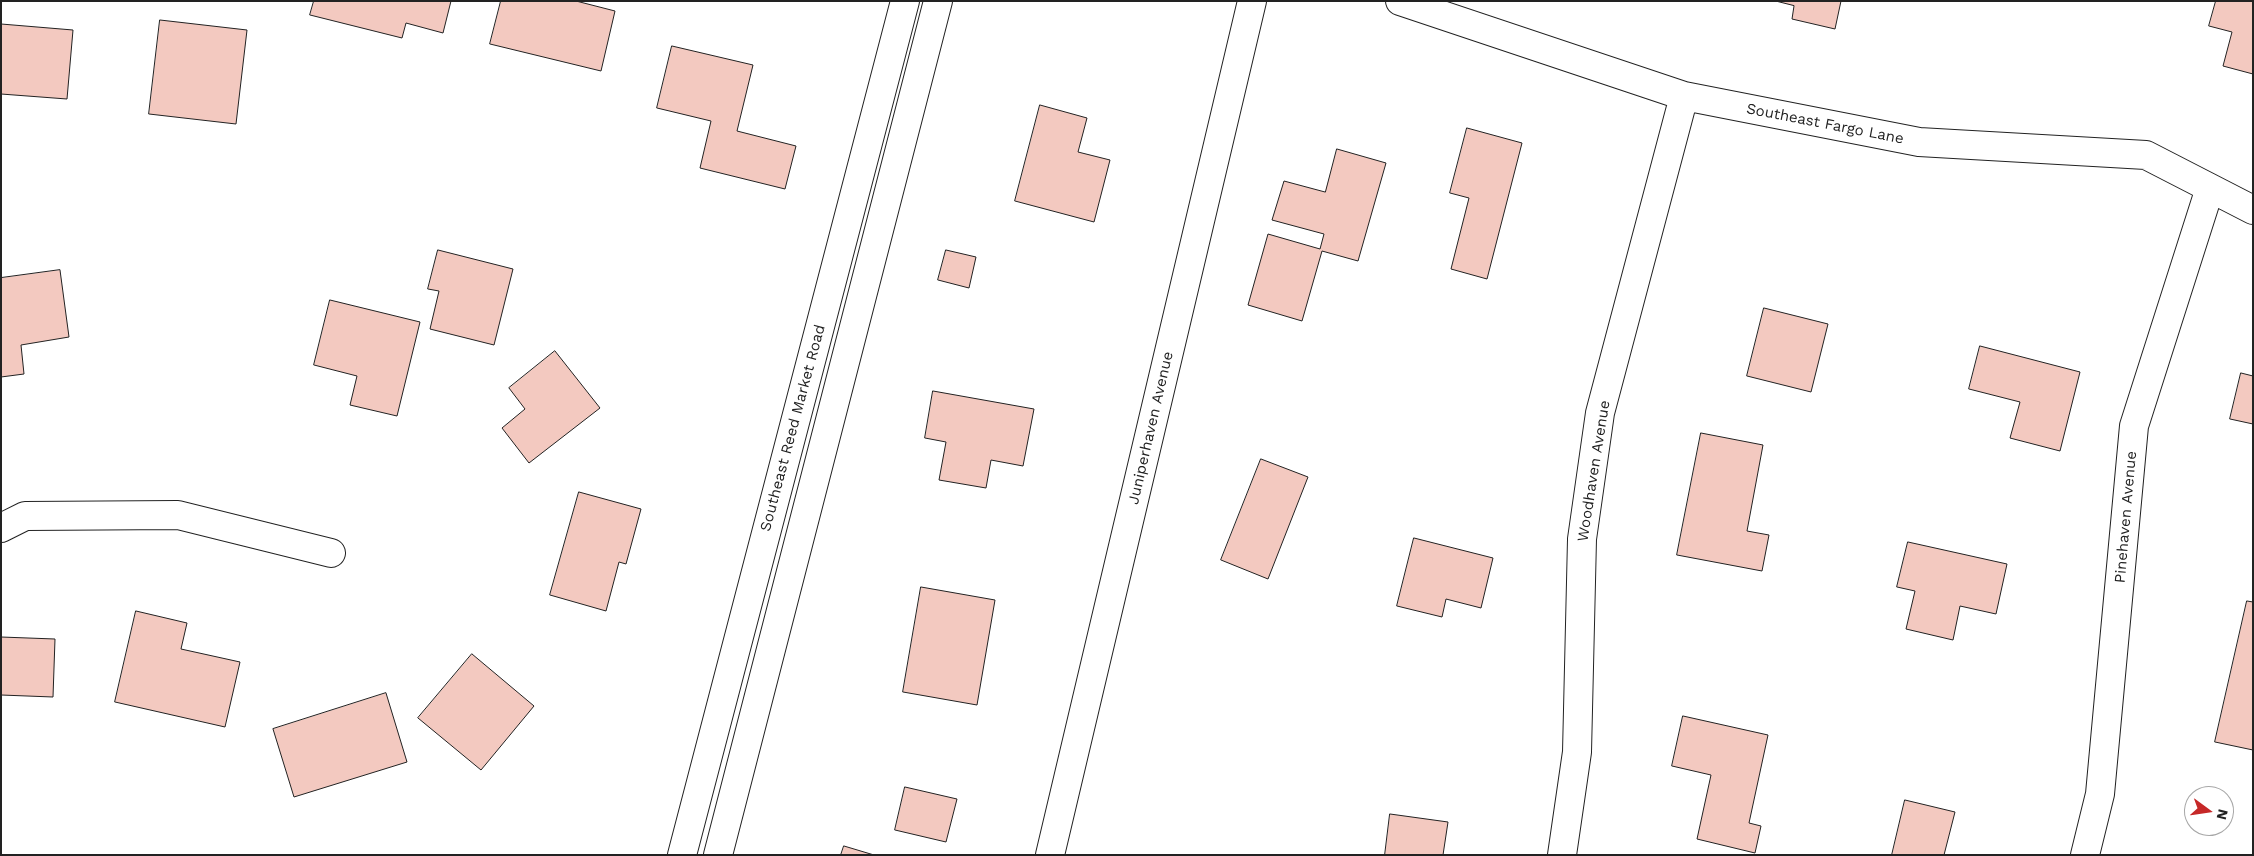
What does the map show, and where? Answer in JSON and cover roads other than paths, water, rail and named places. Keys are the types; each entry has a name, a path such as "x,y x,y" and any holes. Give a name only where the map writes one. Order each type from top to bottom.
{"street":[{"name":"Southeast Reed Market Road","path":"682,855 905,1"},
{"path":"718,855 938,1"},
{"name":"Juniperhaven Avenue","path":"1050,855 1252,1"},
{"name":"Southeast Fargo Lane","path":"1400,1 1684,96 1919,142 2146,155 2253,210"},
{"name":"Woodhaven Avenue","path":"1562,855 1577,752 1582,539 1600,413 1684,96"},
{"name":"Pinehaven Avenue","path":"2085,855 2100,794 2134,426 2210,188"},
{"path":"1,528 25,516 178,515 331,553"}]}
